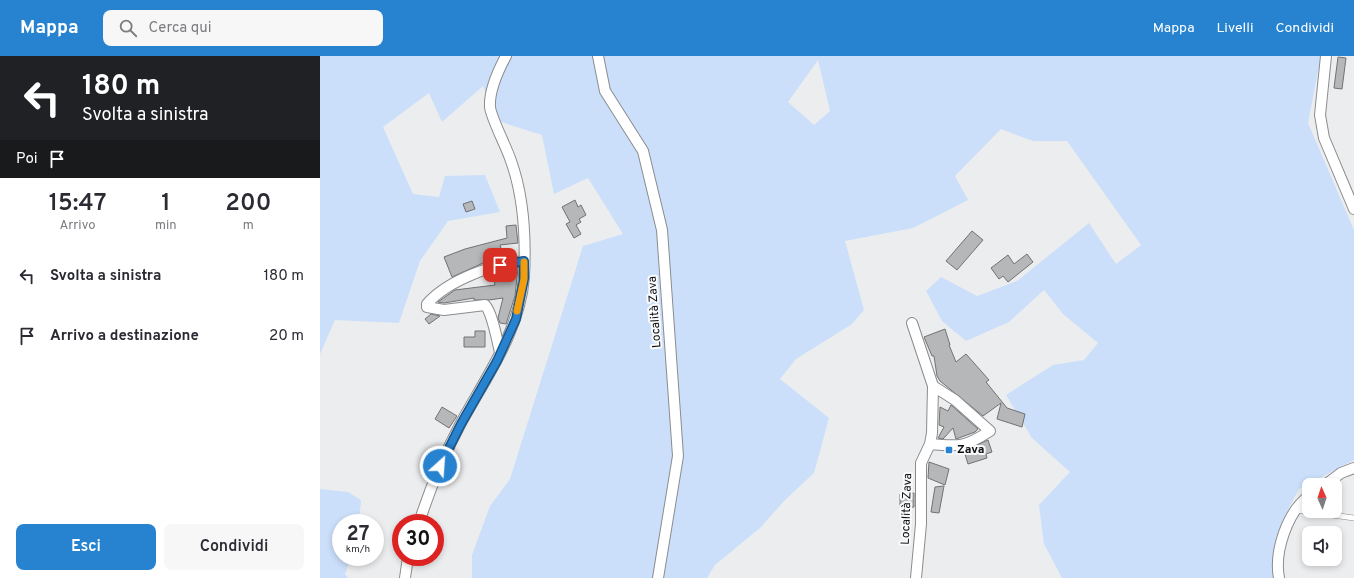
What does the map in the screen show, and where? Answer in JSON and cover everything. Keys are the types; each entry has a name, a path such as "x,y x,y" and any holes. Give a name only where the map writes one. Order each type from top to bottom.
{"street":[{"path":"422,514 433,480 516,319 524,279 525,234 518,187 511,161 490,107 496,73 506,56"},
{"name":"Località Zava","path":"598,56 605,91 643,151 662,230 678,456 658,578"},
{"path":"1326,56 1320,115 1324,138 1354,209"},
{"path":"500,352 490,310 485,305 444,310 427,307 427,304 435,294 488,268 510,262 524,261"},
{"name":"Località Zava","path":"912,323 933,386 932,434 930,444 921,463 921,524 916,578"},
{"path":"930,444 958,446 972,443 990,431 955,400 933,386"},
{"path":"1334,478 1341,473 1354,468"},
{"path":"1279,578 1276,565 1285,530 1302,501"},
{"path":"405,578 407,566"}],"lane":[{"path":"1296,510 1354,518"}],"shaded area":[{"path":"320,56 1321,56 1308,123 1354,230 1354,460 1320,478 1302,478 1302,487 1299,489 1282,521 1278,578 1062,578 1044,544 1039,505 1070,472 1032,438 1006,395 1053,365 1084,360 1098,343 1063,314 1044,290 1009,322 966,341 942,321 926,291 941,277 977,296 1017,281 1089,223 1116,264 1141,245 1067,141 1033,141 1001,129 955,176 968,200 913,228 845,241 864,310 852,324 796,359 780,379 829,418 814,473 785,500 760,528 715,565 707,578 472,578 472,555 490,506 510,479 583,246 623,234 588,178 554,194 542,135 495,120 483,86 442,122 429,93 383,127 413,194 439,197 445,176 485,175 500,212 448,221 420,261 399,323 335,320 320,354","holes":["818,60 830,111 814,125 788,102"]},
{"path":"320,489 348,492 361,500 360,514 332,514 332,566 348,566 345,574 348,578 320,578"}],"building":[{"path":"1338,57 1346,58 1342,89 1334,88"},
{"path":"575,200 578,207 581,205 586,215 579,219 581,222 576,225 581,234 574,238 566,224 570,222 562,207"},
{"path":"472,201 475,209 466,212 463,204"},
{"path":"516,225 518,243 500,245 504,258 483,263 452,277 444,257 465,249 507,238 506,226"},
{"path":"972,231 983,240 957,270 946,261"},
{"path":"1027,254 1033,262 1008,282 1003,276 999,279 991,268 1008,255 1014,264"},
{"path":"518,268 515,296 506,324 500,323 498,318 503,298 474,300 474,298 444,303 438,302 455,290 495,285 494,280 496,280 494,274"},
{"path":"431,314 440,316 429,324 425,319"},
{"path":"945,329 949,345 956,362 966,354 989,380 986,382 1007,408 1025,414 1022,427 997,419 1001,403 983,416 940,381 937,376 934,356 932,356 924,337"},
{"path":"475,331 485,331 485,347 464,347 464,337 475,337"},
{"path":"951,405 978,429 975,432 956,439 953,428 943,439 938,438 944,427 939,425 940,407 948,411"},
{"path":"442,407 457,416 449,428 435,419"},
{"path":"988,440 992,452 986,454 987,458 968,464 964,451"},
{"path":"929,462 949,469 945,485 928,478"},
{"path":"944,486 939,513 931,512 935,487"},
{"path":"914,493 914,507 900,508 900,494"}],"slow traffic":[{"path":"517,311 524,279 524,262"}],"place":[{"name":"Zava","path":"949,450"}],"route":[{"path":"440,466 461,424 497,361 516,319 524,279 524,261 510,262 500,265"}]}
